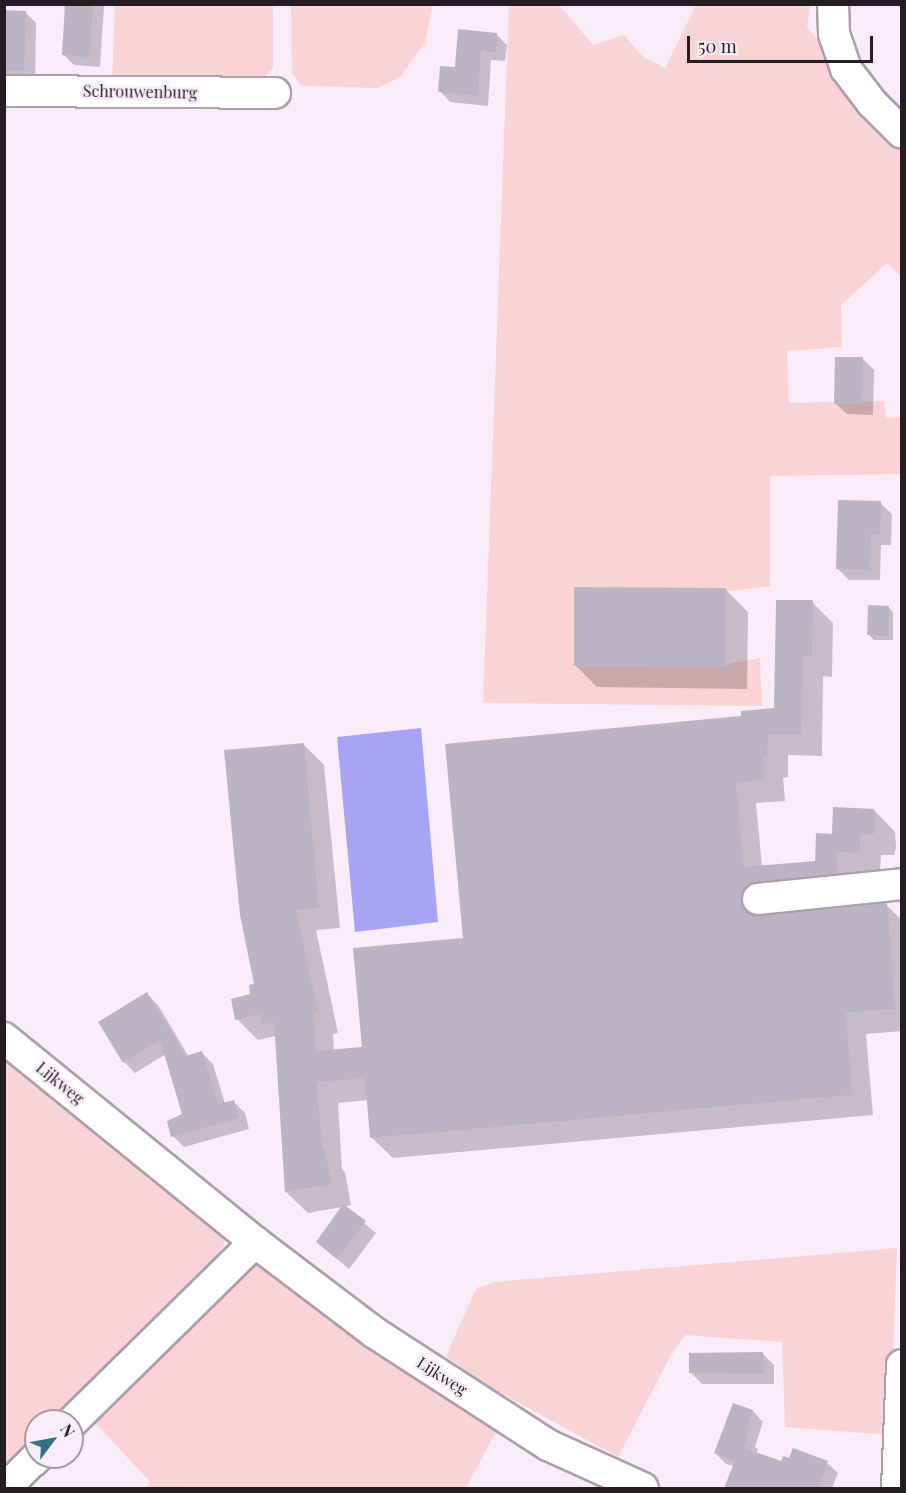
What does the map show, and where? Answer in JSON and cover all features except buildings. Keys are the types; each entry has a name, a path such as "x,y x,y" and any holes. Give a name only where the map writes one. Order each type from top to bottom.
{"street":[{"path":"832,4 834,34 846,69 872,104 902,133"},
{"name":"Schrouwenburg","path":"4,91 275,93"},
{"path":"758,898 902,884"},
{"name":"Lijkweg","path":"4,1038 255,1242 375,1333 548,1445 643,1488"},
{"path":"84,1410 255,1242"},
{"path":"897,1488 902,1365"},
{"path":"4,1488 24,1469"}],"shaded area":[{"path":"291,4 433,5 425,42 401,76 378,88 301,86 292,73"},
{"path":"115,5 273,5 273,68 258,85 112,81"},
{"path":"509,5 559,5 593,45 624,35 643,57 665,68 696,5 810,5 807,27 819,41 834,80 901,146 901,277 887,263 841,305 842,347 787,351 789,403 884,401 886,418 901,417 901,474 770,476 770,586 721,592 718,666 760,658 762,706 483,703"},
{"path":"421,728 438,922 355,932 337,737"},
{"path":"4,1060 220,1227 225,1243 216,1260 71,1409 24,1409 24,1456 4,1477"},
{"path":"897,1248 890,1435 785,1427 782,1342 685,1335 672,1353 618,1457 481,1382 446,1356 476,1289 494,1282"},
{"path":"266,1262 499,1426 466,1488 146,1488 150,1482 92,1419 246,1265"}]}
